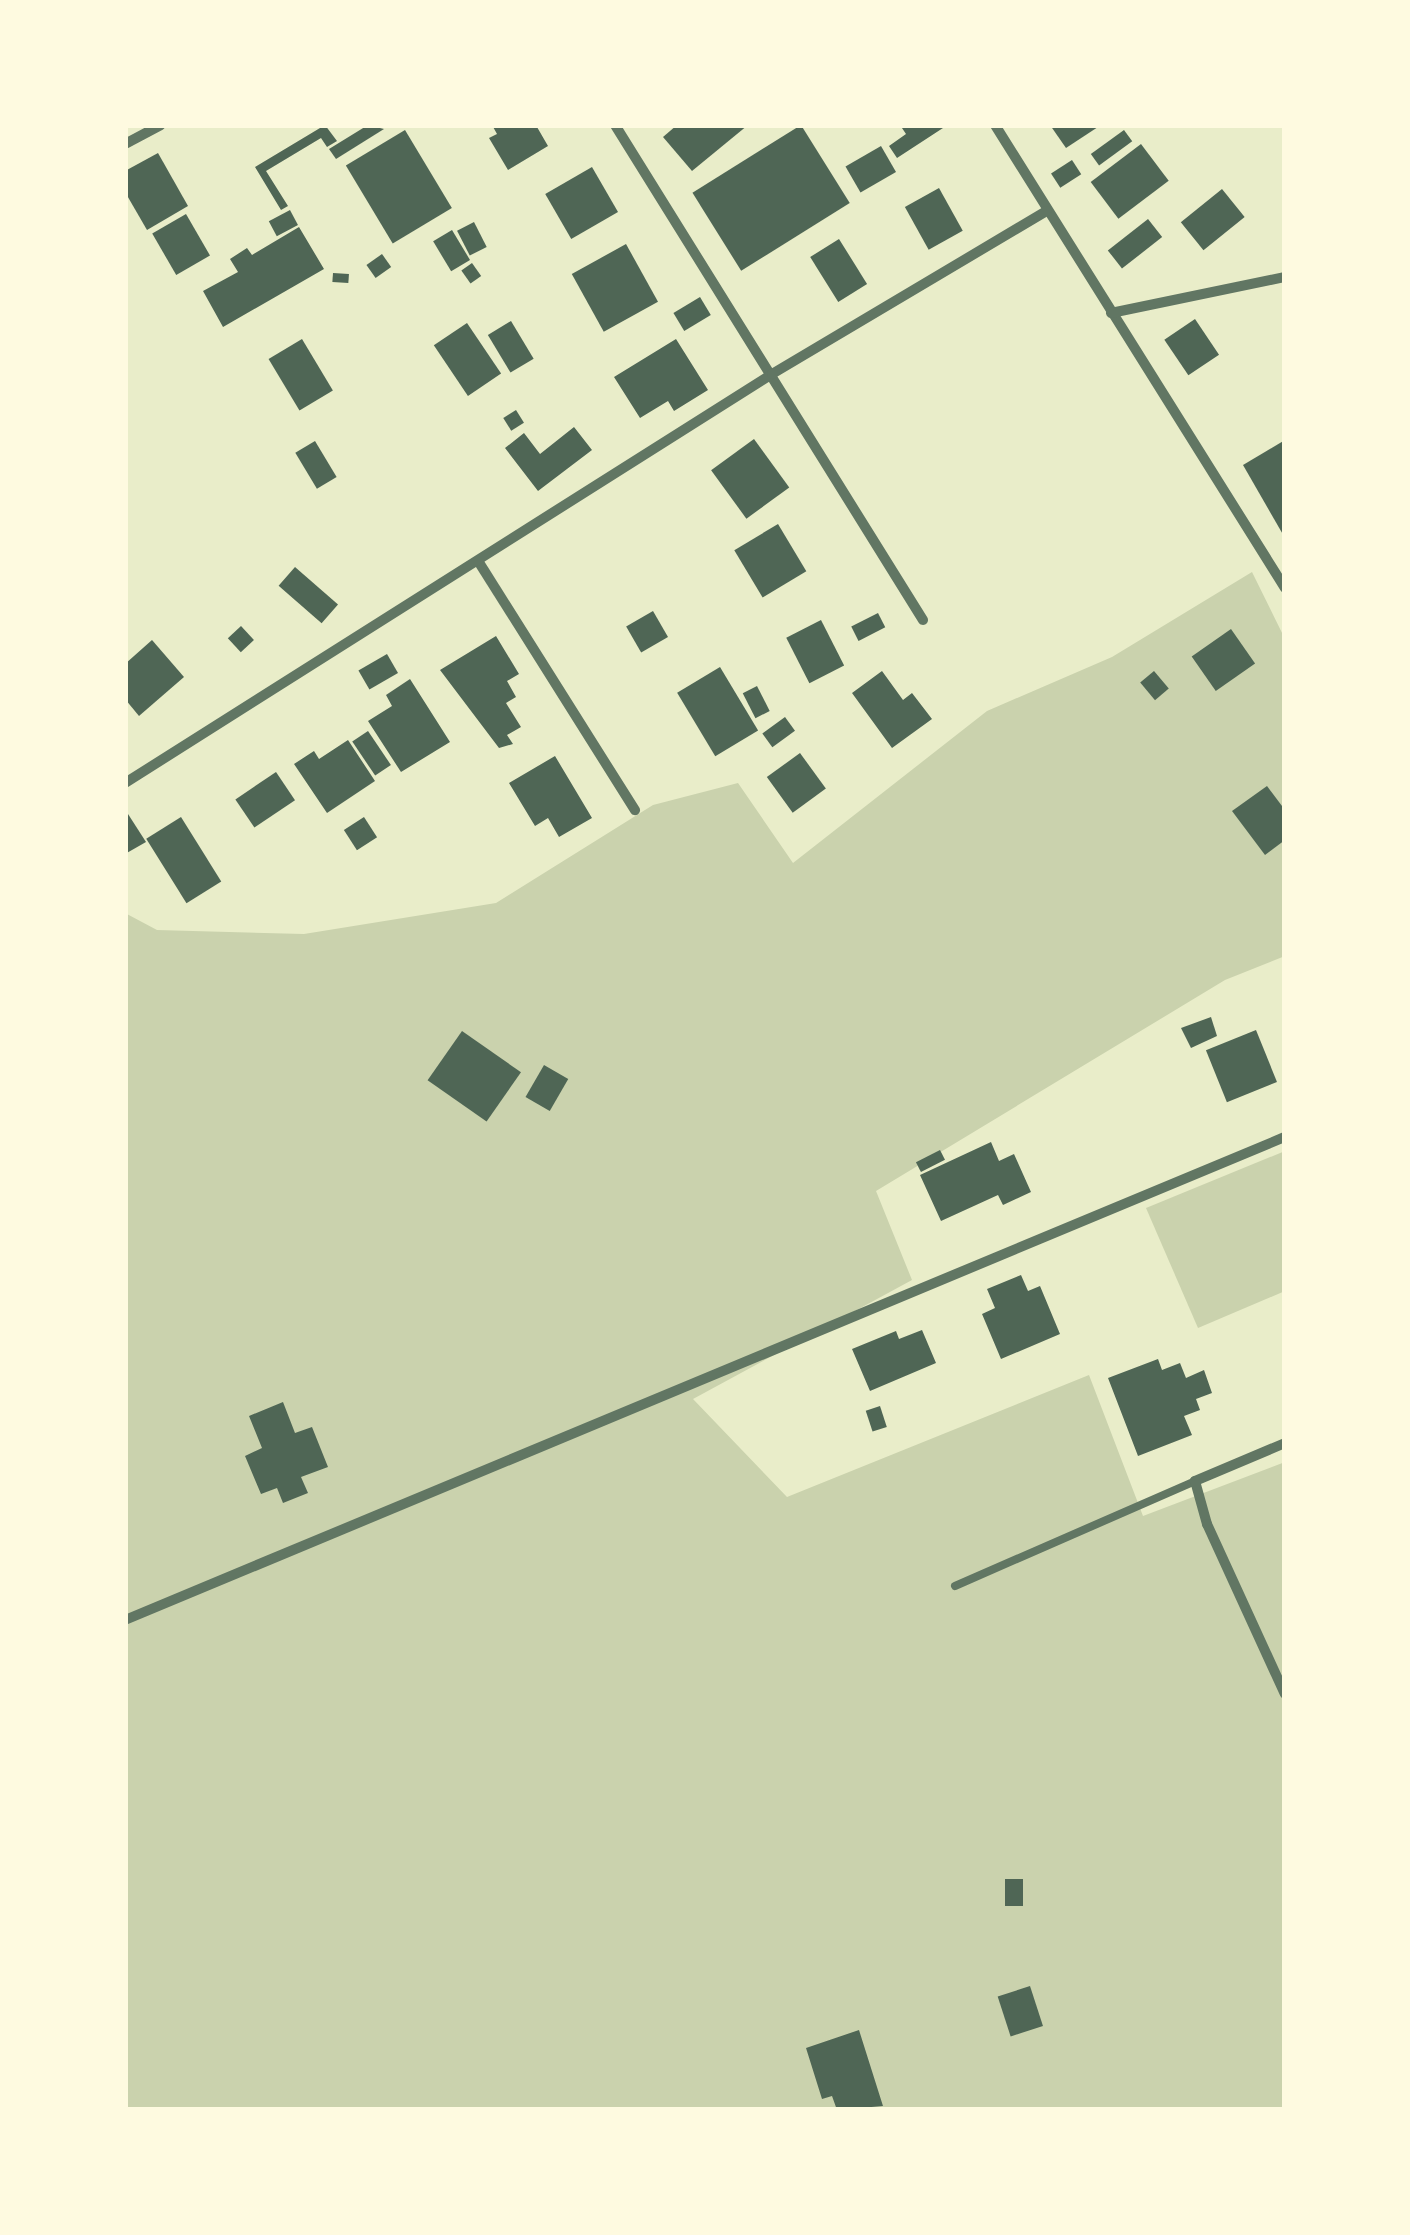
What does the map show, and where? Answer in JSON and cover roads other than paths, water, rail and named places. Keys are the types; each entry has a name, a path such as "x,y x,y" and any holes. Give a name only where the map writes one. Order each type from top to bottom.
{"street":[{"path":"125,144 160,125"},
{"path":"616,125 923,620"},
{"path":"995,125 1284,584"},
{"path":"125,783 480,564 772,374 1046,211"},
{"path":"1111,313 1285,277"},
{"path":"480,564 635,810"},
{"path":"125,1620 1285,1137"},
{"path":"1285,1443 1195,1481 1207,1524 1285,1694"}],"lane":[{"path":"955,1586 1195,1481"}]}
